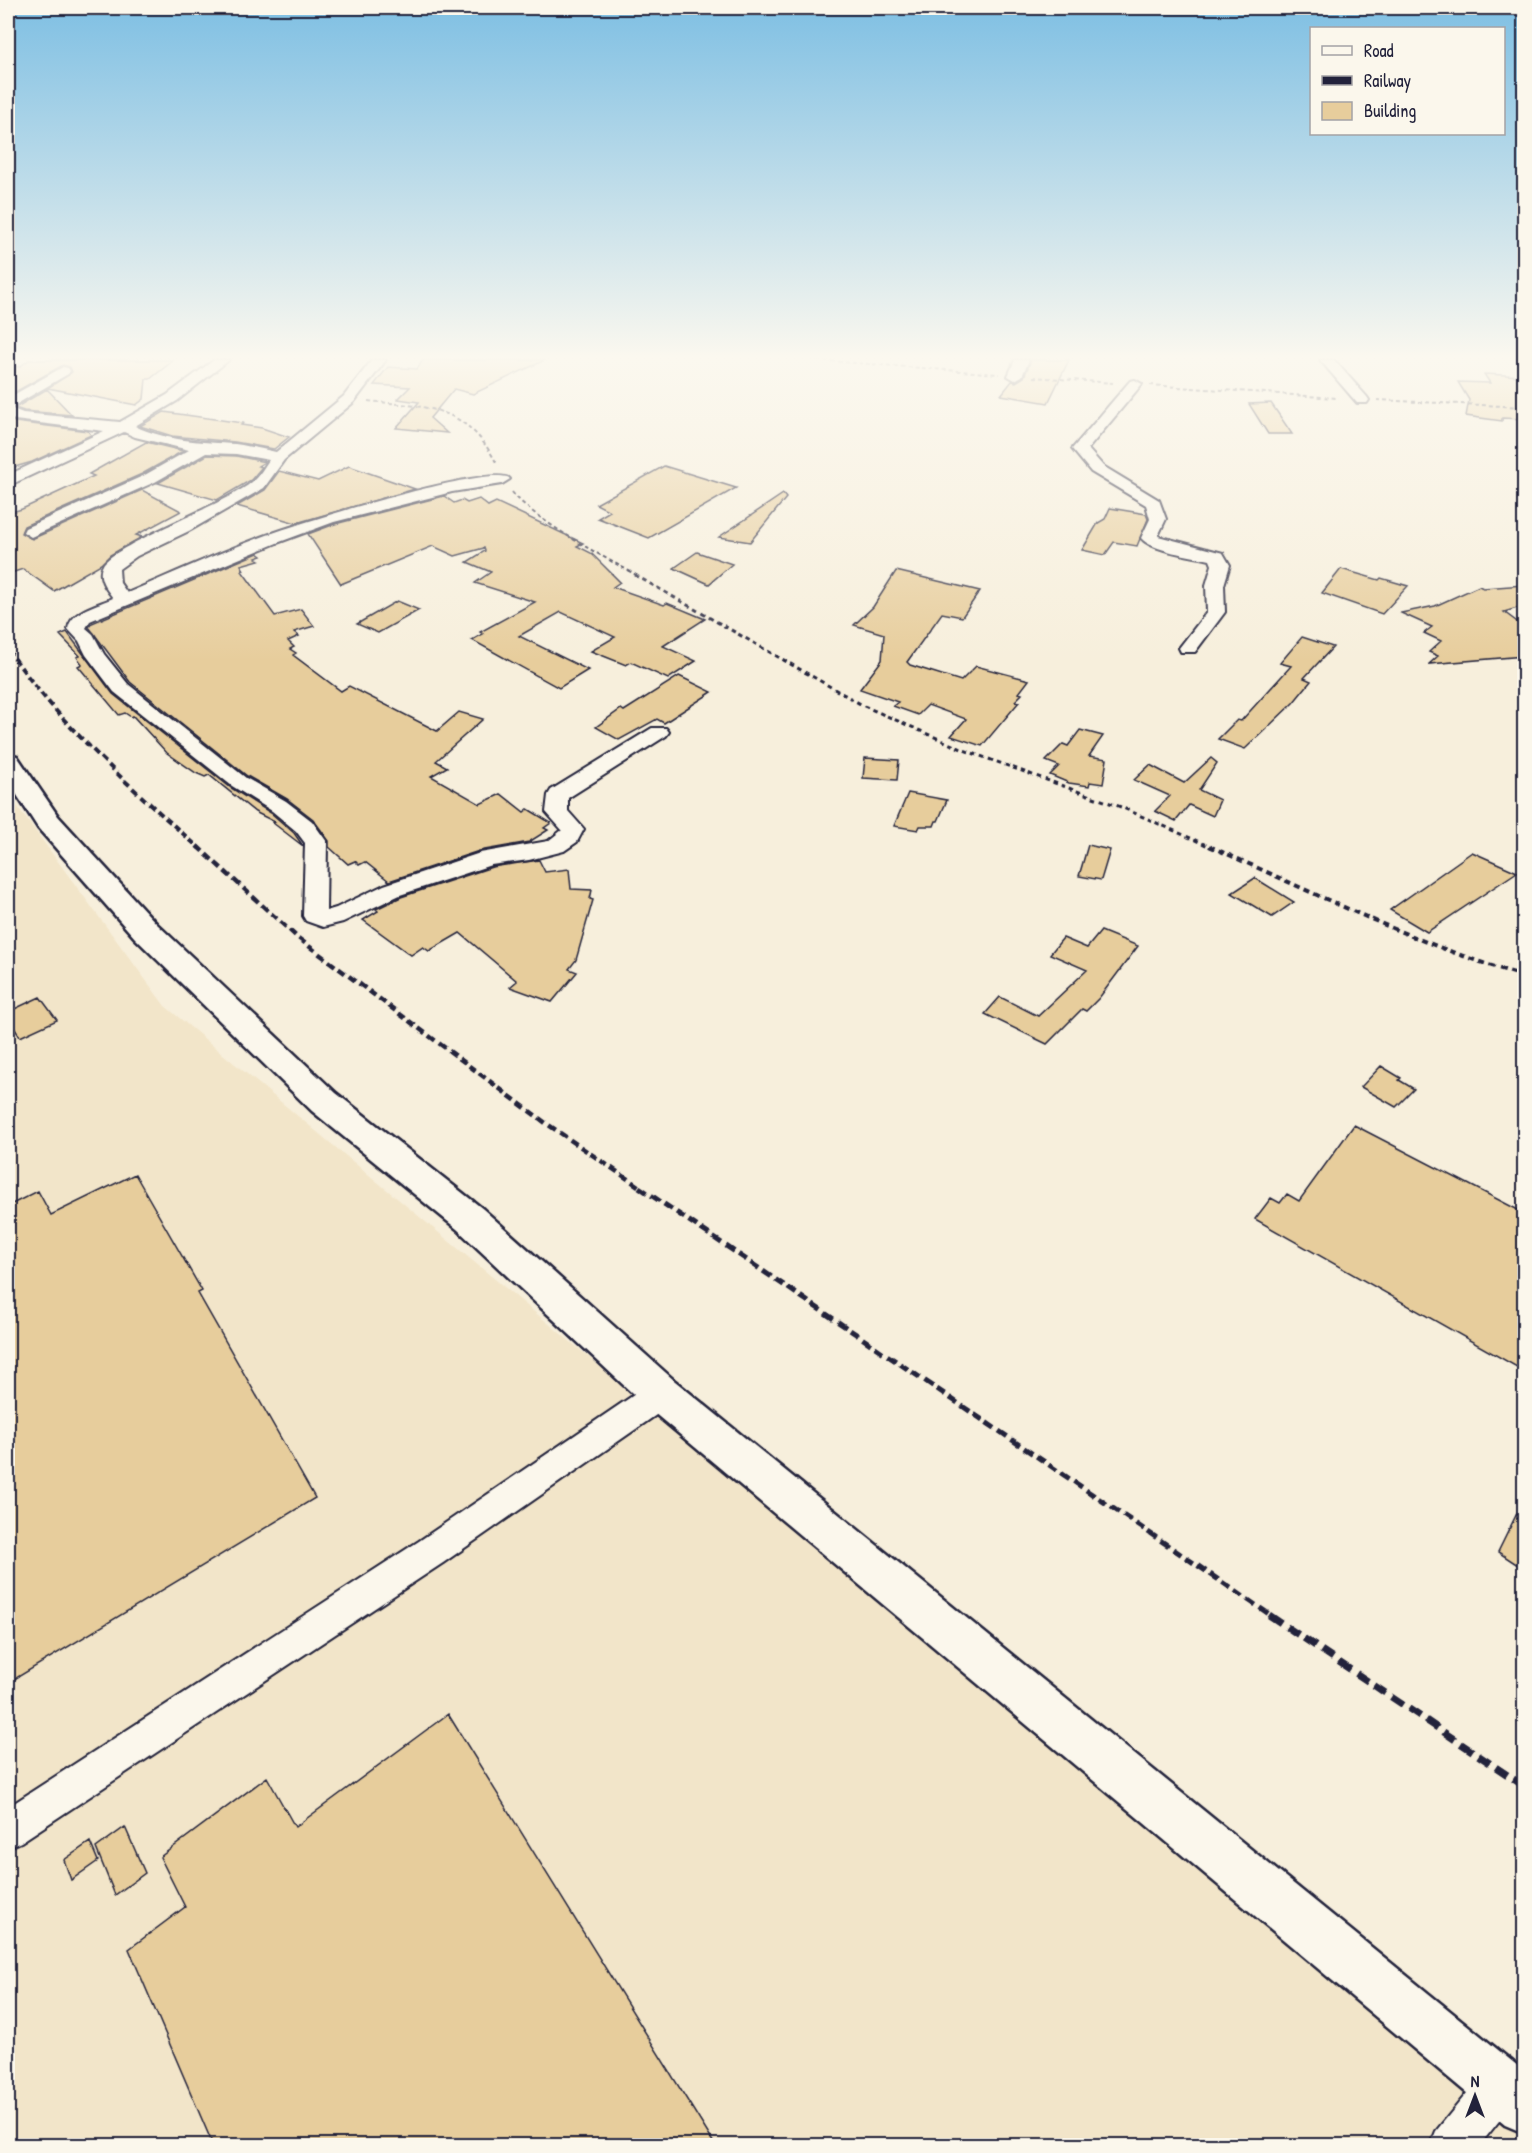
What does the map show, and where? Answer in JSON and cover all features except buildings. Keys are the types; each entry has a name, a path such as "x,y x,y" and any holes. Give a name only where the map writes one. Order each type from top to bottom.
{"main road":[{"path":"8,762 48,822 146,931 324,1102 470,1219 661,1395 1512,2096"}],"street":[{"path":"8,481 51,460"},
{"path":"32,532 149,478 181,460"},
{"path":"124,600 111,584 110,567 131,552 246,492 267,476 277,460"},
{"path":"1090,460 1097,469 1154,503 1158,519 1149,538 1160,543 1217,557 1221,565 1215,585 1216,612 1188,648"},
{"path":"502,479 451,487 328,519 271,539 84,617 78,623 77,629 87,639 95,655 122,688 239,782 279,806 304,826 315,842 314,916 323,920 343,914 392,890 455,867 488,858 529,853 556,846 569,837 573,829 557,812 558,795 659,732"},
{"path":"8,1829 431,1552 661,1395"},
{"path":"1451,2145 1512,2096"}],"path":[{"path":"495,460 502,479 519,501 540,517 864,706 964,750 1129,811 1428,943 1524,976"}],"shaded area":[{"path":"8,794 165,1006 1520,2128 1524,2122 1524,2145 8,2145"}],"railway":[{"path":"8,649 28,677 73,729 122,778 199,848"},
{"path":"197,846 298,938 547,1124 641,1188"},
{"path":"639,1187 1272,1616"},
{"path":"1269,1615 1524,1786"}]}
